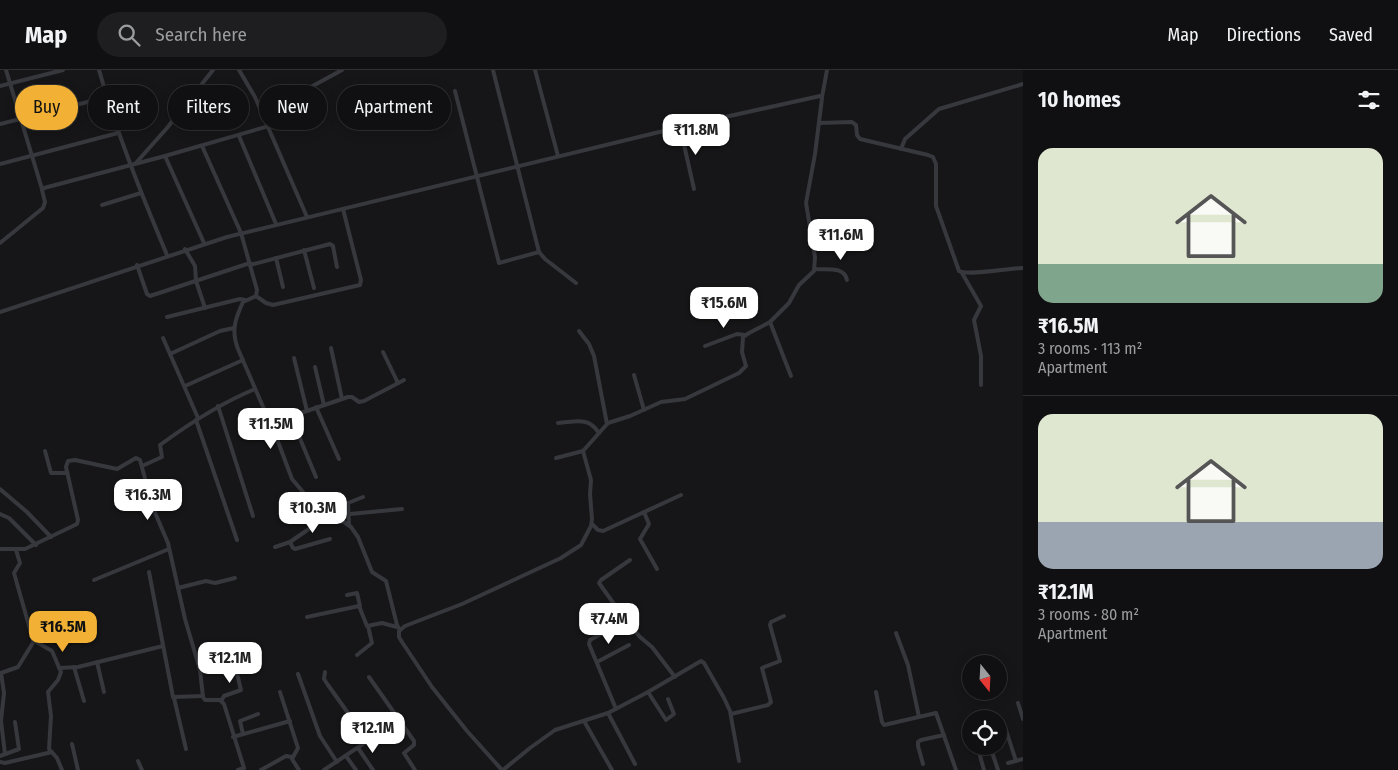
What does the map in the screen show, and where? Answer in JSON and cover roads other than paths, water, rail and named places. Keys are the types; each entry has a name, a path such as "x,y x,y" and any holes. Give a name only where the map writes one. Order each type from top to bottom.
{"street":[{"path":"6,70 15,98"},
{"path":"0,86 63,70"},
{"path":"99,70 103,85"},
{"path":"132,165 167,128 213,70"},
{"path":"240,70 259,109"},
{"path":"330,70 332,76"},
{"path":"316,85 342,70"},
{"path":"493,70 539,252 576,283"},
{"path":"535,70 558,156"},
{"path":"705,346 737,334 745,335 770,322 789,303 799,285 815,268 814,248 806,203 827,70"},
{"path":"901,149 905,139 939,110 1023,84"},
{"path":"455,91 499,263 539,252"},
{"path":"0,312 167,255 240,233 680,127 819,95 822,97"},
{"path":"0,124 15,120"},
{"path":"819,123 852,122 856,125 857,136 860,139 928,155 935,159 936,206 942,226 948,238 956,266 981,306 974,320 981,356 981,385"},
{"path":"680,127 694,190"},
{"path":"0,243 43,208 45,202 25,130"},
{"path":"117,130 167,255"},
{"path":"42,189 260,130"},
{"path":"268,130 306,217"},
{"path":"0,164 118,133"},
{"path":"238,136 276,224"},
{"path":"202,146 240,233 257,290 256,296"},
{"path":"165,156 204,244"},
{"path":"102,205 141,193"},
{"path":"256,296 266,303 273,305 360,285 361,280 343,209"},
{"path":"137,265 148,295 250,264 330,244 338,267"},
{"path":"185,250 195,266 196,281 204,306"},
{"path":"304,250 314,288"},
{"path":"276,258 283,287"},
{"path":"815,268 842,271 846,274 847,280"},
{"path":"962,273 1023,268"},
{"path":"167,317 204,306 240,299 245,300 256,296"},
{"path":"245,300 234,328 235,340 292,479 325,518 350,525"},
{"path":"770,322 791,376"},
{"path":"170,354 220,331 234,328"},
{"path":"579,331 589,344 594,356 607,424"},
{"path":"556,458 583,451 607,424 661,402 685,399 739,373 746,366 742,346 745,335"},
{"path":"163,338 185,386 237,540"},
{"path":"331,348 342,399"},
{"path":"383,352 398,383"},
{"path":"294,358 307,411"},
{"path":"185,386 243,360"},
{"path":"315,367 324,405"},
{"path":"634,375 644,410"},
{"path":"272,428 291,417 342,399 352,397 361,402 404,380"},
{"path":"142,466 162,457 160,445 197,419 218,406 255,389"},
{"path":"218,406 253,516"},
{"path":"316,407 339,459"},
{"path":"291,417 316,477"},
{"path":"558,423 589,422 594,425 599,433"},
{"path":"45,450 51,473 67,473"},
{"path":"368,626 382,623 399,629 462,604 569,554 581,545 592,524 591,480 583,451"},
{"path":"0,549 25,550 75,526 78,522 67,473 67,462 73,460 117,469 138,458 142,466 153,508 169,549 185,619 200,670 203,696 205,700 221,701"},
{"path":"0,489 27,512 51,537"},
{"path":"592,524 598,530 603,531 682,495"},
{"path":"364,498 349,502 350,525 358,537 372,572 386,581 399,629 399,637 432,688 502,770 555,730 608,713 700,662 703,662 731,714 739,761"},
{"path":"350,514 402,509"},
{"path":"644,512 649,524 640,539 657,569"},
{"path":"0,514 9,518 36,545"},
{"path":"275,547 290,542 325,518"},
{"path":"290,542 292,548 295,549 330,539"},
{"path":"94,580 169,549"},
{"path":"16,550 20,563 14,573 34,642 52,651 59,668 58,680 48,692 51,716 49,747 57,758 62,770"},
{"path":"630,560 601,580 600,583 624,618 640,637 652,647 675,676"},
{"path":"148,572 186,749"},
{"path":"178,588 206,580 215,583 235,578"},
{"path":"348,595 357,594 372,643 357,655"},
{"path":"307,617 360,606"},
{"path":"731,714 771,702 762,668 780,661 770,625 771,622 784,616"},
{"path":"896,633 908,665 919,717"},
{"path":"600,634 589,642 616,709"},
{"path":"5,754 1,722 4,693 1,672 17,668 34,642"},
{"path":"597,662 630,645"},
{"path":"59,668 74,667 163,646"},
{"path":"221,701 224,696 241,690 234,661"},
{"path":"97,662 104,692"},
{"path":"74,667 84,700"},
{"path":"325,672 324,679 368,741"},
{"path":"298,674 320,736 337,762"},
{"path":"368,677 414,741 414,744 404,753 416,770"},
{"path":"280,692 298,750 292,757"},
{"path":"648,692 666,720 674,714 668,699"},
{"path":"876,692 884,725 936,713 956,770"},
{"path":"174,698 203,696"},
{"path":"221,701 224,704 233,737 245,769 238,770"},
{"path":"1018,703 1023,719"},
{"path":"608,713 635,764"},
{"path":"243,734 240,721 258,714"},
{"path":"324,770 399,720"},
{"path":"233,737 290,721"},
{"path":"584,721 612,770"},
{"path":"0,756 19,748 15,722"},
{"path":"1007,733 1016,761"},
{"path":"923,764 918,742 944,735"},
{"path":"72,744 78,770"},
{"path":"358,748 373,770"},
{"path":"1,764 52,752"},
{"path":"984,770 980,756 990,752 993,755 998,770"},
{"path":"261,770 286,756 292,757"},
{"path":"346,756 356,770"},
{"path":"292,757 299,770"},
{"path":"1008,763 1023,759"},
{"path":"138,761 142,770"}]}
